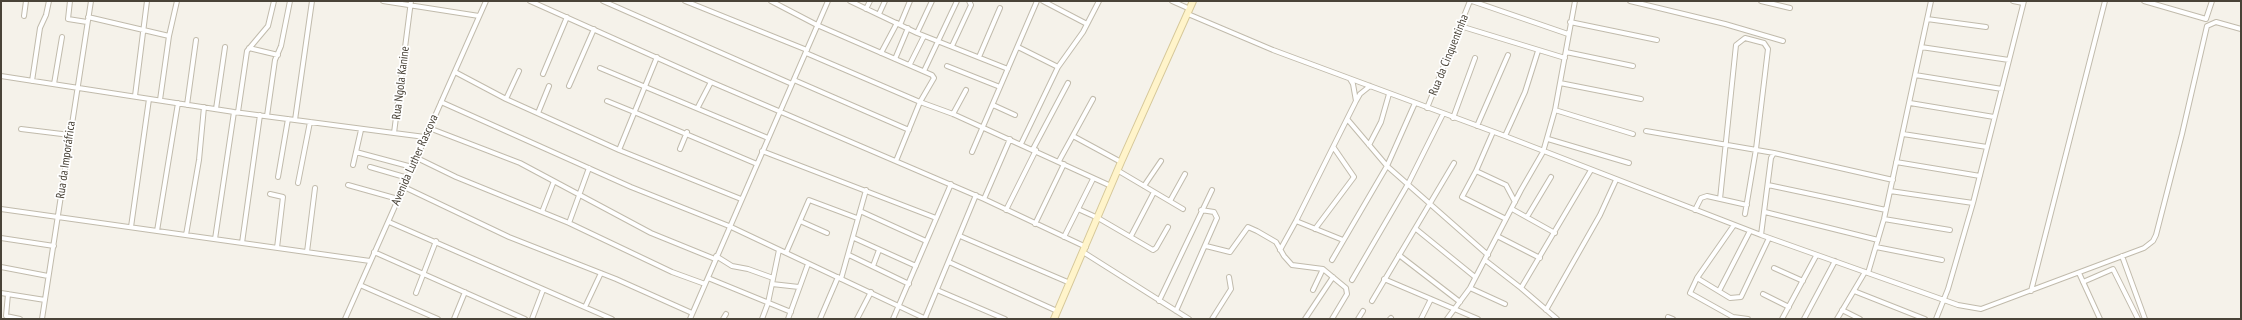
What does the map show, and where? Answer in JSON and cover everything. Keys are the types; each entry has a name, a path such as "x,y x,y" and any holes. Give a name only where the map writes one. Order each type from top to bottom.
{"street":[{"path":"24,16 26,1"},
{"path":"32,81 40,28 46,15 49,1"},
{"path":"70,1 68,19 88,20 170,36"},
{"name":"Rua da Imporáfrica","path":"42,319 91,1"},
{"path":"135,96 147,1"},
{"path":"160,100 177,1"},
{"path":"215,239 246,55 249,48 268,26 274,1"},
{"path":"267,116 290,1"},
{"path":"295,120 312,1"},
{"path":"383,1 411,3 479,16"},
{"name":"Avenida Luther Rascova","path":"345,319 486,1"},
{"path":"530,1 712,82 976,195 1064,237 1189,319"},
{"path":"603,1 909,130"},
{"path":"685,1 920,102 953,114 1111,186"},
{"path":"771,1 817,24 932,74 934,78 920,102 896,161"},
{"path":"690,319 715,258 828,1"},
{"path":"850,1 917,33 1008,69"},
{"path":"866,9 870,1"},
{"path":"879,14 885,1"},
{"path":"881,53 899,24 910,1"},
{"path":"917,33 932,1"},
{"path":"924,71 957,1"},
{"path":"952,46 971,5 969,1"},
{"path":"972,152 984,128 1037,1"},
{"path":"1043,1 1087,24"},
{"path":"1021,144 1058,67 1087,24 1099,1"},
{"path":"1172,1 1189,11 1273,50 1415,104 1505,136 1543,152 1816,256 1867,272 1958,305 1981,309 2079,273 2149,245 2156,235 2206,28 2209,24"},
{"path":"1054,319 1121,162 1193,1"},
{"path":"1471,1 1568,34"},
{"name":"Rua da Cinquentinha","path":"1427,108 1471,1"},
{"path":"1446,319 1470,288 1548,140 1575,1"},
{"path":"1630,1 1725,24 1783,41"},
{"path":"1760,1 1790,8"},
{"path":"1837,319 1867,272 1876,247 1893,180 1931,1"},
{"path":"1936,319 1945,300 1973,203 2024,2 2014,1"},
{"path":"2030,291 2105,1"},
{"path":"2144,1 2206,19 2209,24"},
{"path":"2206,19 2212,1"},
{"name":"Rua Ngola Kanine","path":"411,3 394,133 425,137"},
{"path":"979,57 1000,8"},
{"path":"543,74 567,17"},
{"path":"1927,19 1986,27"},
{"path":"1570,22 1657,40"},
{"path":"2209,24 2219,23 2241,29"},
{"path":"1460,26 1565,58"},
{"path":"895,59 908,28"},
{"path":"569,86 594,29"},
{"path":"910,64 924,36"},
{"path":"54,84 62,37"},
{"path":"1720,199 1736,45 1745,38 1764,43 1768,49 1756,149 1745,214"},
{"path":"186,105 196,40"},
{"path":"216,109 225,47"},
{"path":"1018,47 1058,67"},
{"path":"1921,47 2009,60"},
{"path":"249,48 278,55"},
{"path":"1505,136 1525,92 1538,51"},
{"path":"1566,52 1633,66"},
{"path":"1477,126 1508,55"},
{"path":"619,150 656,57"},
{"path":"1453,118 1475,58"},
{"path":"947,66 1000,87"},
{"path":"600,68 698,107 768,138"},
{"path":"506,99 519,71"},
{"path":"455,72 506,99 538,112 619,150 741,199"},
{"path":"1915,75 2002,89"},
{"path":"1,76 186,105 361,130 394,133"},
{"path":"1350,78 1354,84 1356,101"},
{"path":"698,107 712,82"},
{"path":"1006,210 1068,83"},
{"path":"1560,83 1641,99"},
{"path":"538,112 549,86"},
{"path":"1280,250 1334,148 1356,101 1360,94 1370,86"},
{"path":"953,114 966,90"},
{"path":"1369,145 1381,122 1389,94"},
{"path":"131,227 149,98"},
{"path":"1059,162 1093,99"},
{"path":"607,101 687,132 757,164"},
{"path":"441,102 631,188 729,226 808,264 900,305 925,319 976,195"},
{"path":"158,231 178,103"},
{"path":"1910,103 1994,117"},
{"path":"1332,260 1387,166 1415,104"},
{"path":"993,105 1015,115"},
{"path":"186,235 199,160 204,107"},
{"path":"1555,110 1633,134"},
{"path":"1352,280 1408,184 1443,114"},
{"path":"242,243 260,115"},
{"path":"278,177 288,119"},
{"path":"1348,120 1387,166 1488,255"},
{"path":"298,183 310,122"},
{"path":"429,128 520,163 651,233 732,266 748,269 773,278"},
{"path":"20,129 70,135"},
{"path":"353,165 361,130"},
{"path":"1646,131 1756,149 1893,180"},
{"path":"680,149 687,132"},
{"path":"1492,132 1476,171 1462,197 1506,219"},
{"path":"1903,134 1987,147"},
{"path":"1073,136 1121,162"},
{"path":"984,199 1010,139"},
{"path":"1548,140 1629,163"},
{"path":"1315,229 1354,177 1334,148"},
{"path":"762,151 936,218"},
{"path":"356,152 412,167"},
{"path":"1761,235 1771,158 1774,153"},
{"path":"417,158 456,177 568,223 672,272 705,284"},
{"path":"1144,186 1162,161"},
{"path":"1896,162 1980,176"},
{"path":"1372,301 1454,163"},
{"path":"1035,224 1064,164"},
{"path":"370,167 408,178"},
{"path":"568,223 580,196 589,168"},
{"path":"1118,170 1183,209"},
{"path":"1521,288 1591,170"},
{"path":"1476,171 1506,185 1515,202"},
{"path":"1170,201 1185,174"},
{"path":"1527,217 1551,177"},
{"path":"1064,237 1094,179"},
{"path":"1546,310 1600,215 1616,180"},
{"path":"542,212 554,181"},
{"path":"893,319 951,184"},
{"path":"1768,184 1886,210"},
{"path":"348,185 398,199"},
{"path":"404,187 509,237 600,273 692,313"},
{"path":"306,252 315,188"},
{"path":"820,319 840,278 849,255 866,190"},
{"path":"1159,300 1201,210 1212,190"},
{"path":"1890,191 1973,203"},
{"path":"1131,236 1154,192"},
{"path":"270,194 283,197 277,248"},
{"path":"1695,210 1704,197 1747,205"},
{"path":"786,253 809,200 858,218"},
{"path":"1,209 370,261"},
{"path":"1078,209 1098,218 1155,250 1168,227"},
{"path":"1512,209 1555,233"},
{"path":"1176,311 1206,246 1217,216 1214,212 1201,210"},
{"path":"860,211 926,241"},
{"path":"1765,212 1878,240"},
{"path":"1884,219 1950,230"},
{"path":"800,221 828,233"},
{"path":"1296,221 1343,240"},
{"path":"389,222 436,241 543,290 612,319"},
{"path":"1734,225 1697,278 1690,292 1691,294 1733,317 1748,319"},
{"path":"1206,246 1230,252 1249,227 1273,240 1294,266 1323,269 1342,284 1347,291 1332,319"},
{"path":"1416,229 1475,277"},
{"path":"1719,291 1750,231"},
{"path":"960,236 1070,283"},
{"path":"1497,236 1540,258"},
{"path":"1,238 54,246"},
{"path":"854,238 916,266"},
{"path":"1697,278 1734,299 1743,296 1769,238"},
{"path":"416,293 436,241"},
{"path":"1876,247 1942,260"},
{"path":"762,319 768,303 779,250"},
{"path":"873,266 880,250"},
{"path":"374,252 525,319"},
{"path":"849,255 908,284"},
{"path":"1399,255 1460,302"},
{"path":"1782,319 1816,256"},
{"path":"2122,256 2145,319"},
{"path":"1485,260 1557,319"},
{"path":"1804,319 1835,261"},
{"path":"949,262 1057,311"},
{"path":"788,319 808,264"},
{"path":"1,267 48,276"},
{"path":"1774,268 1803,281"},
{"path":"1313,290 1323,269"},
{"path":"2083,282 2113,269 2138,319"},
{"path":"585,307 600,273"},
{"path":"2079,273 2100,319"},
{"path":"1212,319 1231,289 1229,277"},
{"path":"1305,319 1333,277"},
{"path":"708,278 791,312"},
{"path":"1384,279 1476,319"},
{"path":"772,284 799,287"},
{"path":"360,285 426,317 438,319"},
{"path":"1470,288 1505,304"},
{"path":"532,319 543,290"},
{"path":"937,290 1005,319"},
{"path":"1854,291 1925,319"},
{"path":"454,319 465,292"},
{"path":"857,319 871,292"},
{"path":"1,293 45,300"},
{"path":"8,294 6,316 20,319"},
{"path":"1763,294 1789,307"},
{"path":"1421,319 1432,299"},
{"path":"1842,310 1860,319"},
{"path":"1358,319 1363,311"},
{"path":"724,319 726,314"}]}
